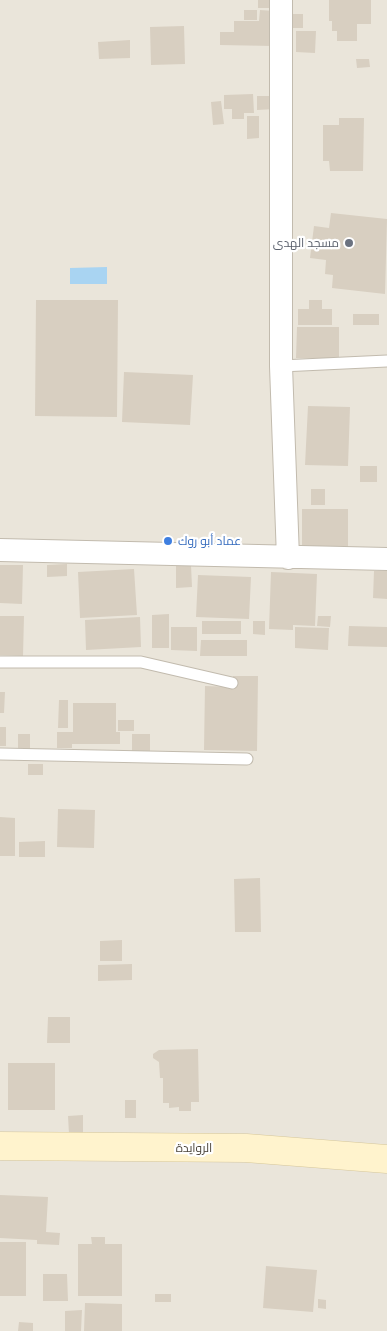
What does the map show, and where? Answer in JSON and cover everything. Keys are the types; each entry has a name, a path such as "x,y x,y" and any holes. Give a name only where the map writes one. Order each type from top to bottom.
{"street":[{"path":"281,0 280,366 288,558"},
{"path":"0,550 387,559"},
{"name":"الروايدة","path":"0,1146 246,1148 387,1159"}],"lane":[{"path":"280,366 387,361"},
{"path":"0,662 141,662 232,683"},
{"path":"0,754 247,758"}],"shaded area":[{"path":"0,0 387,0 387,1331 0,1331"}],"water":[{"path":"107,267 107,284 70,284 70,268"}],"building":[{"path":"258,0 273,0 273,8 258,8"},
{"path":"329,0 371,0 371,24 357,24 357,41 337,41 337,31 332,31 332,21 329,21"},
{"path":"244,10 257,10 257,20 244,20"},
{"path":"260,10 274,11 273,46 220,45 220,32 234,32 234,21 259,21"},
{"path":"292,14 303,14 303,28 292,28"},
{"path":"184,26 185,64 151,65 150,27"},
{"path":"296,31 316,31 315,53 296,52"},
{"path":"130,40 130,58 99,59 98,42"},
{"path":"356,59 369,59 370,67 357,68"},
{"path":"253,94 254,113 244,113 244,119 232,119 232,109 224,109 224,95"},
{"path":"257,96 274,96 275,109 257,110"},
{"path":"221,101 224,124 213,125 211,102"},
{"path":"247,116 259,116 259,138 247,139"},
{"path":"339,118 364,118 363,171 330,171 329,161 323,161 323,125 339,125"},
{"name":"مسجد الهدى","path":"331,213 387,219 385,294 332,288 333,275 325,274 326,260 310,258 314,226 329,228"},
{"path":"36,300 118,300 117,417 35,416"},
{"path":"309,300 322,300 322,309 332,309 332,325 298,325 298,309 309,309"},
{"path":"353,314 379,314 379,325 353,325"},
{"path":"297,327 339,327 339,358 296,358"},
{"path":"124,372 193,375 190,425 122,422"},
{"path":"308,406 350,407 348,466 305,465"},
{"path":"360,466 377,466 377,482 360,482"},
{"path":"311,489 325,489 325,505 311,505"},
{"path":"302,509 348,509 348,548 302,548"},
{"path":"67,564 67,576 47,577 47,565"},
{"path":"0,565 23,565 22,604 0,603"},
{"path":"191,565 192,587 176,588 176,566"},
{"path":"134,569 137,615 80,618 78,572"},
{"path":"374,571 387,571 387,599 373,598"},
{"path":"271,572 317,574 315,626 293,625 293,630 269,629"},
{"path":"198,575 251,577 249,619 196,617"},
{"path":"169,614 169,648 152,648 152,615"},
{"path":"0,616 24,616 23,656 0,655"},
{"path":"318,616 331,616 330,627 317,626"},
{"path":"140,617 141,647 86,650 85,620"},
{"path":"202,621 241,621 241,634 202,634"},
{"path":"253,621 265,621 265,635 253,634"},
{"path":"349,626 387,627 387,647 348,646"},
{"path":"171,627 197,627 197,651 171,650"},
{"path":"295,627 329,628 328,650 295,648"},
{"path":"201,640 247,640 247,656 200,656"},
{"path":"233,676 258,676 257,751 204,750 205,686 233,687"},
{"path":"0,692 5,692 4,713 0,713"},
{"path":"59,700 68,700 68,728 58,728"},
{"path":"73,703 116,703 116,732 120,732 120,744 72,744 72,748 57,748 57,732 73,732"},
{"path":"118,720 134,720 134,731 118,731"},
{"path":"0,727 6,727 6,746 0,746"},
{"path":"18,734 30,734 30,750 18,750"},
{"path":"132,734 150,734 150,753 132,753"},
{"path":"28,764 43,764 43,775 28,775"},
{"path":"58,809 95,810 94,848 57,847"},
{"path":"0,817 15,818 15,856 0,856"},
{"path":"45,841 45,857 19,857 19,842"},
{"path":"260,878 261,932 235,932 234,879"},
{"path":"122,940 122,961 100,961 100,941"},
{"path":"132,964 132,980 98,981 98,965"},
{"path":"48,1017 70,1017 70,1043 47,1043"},
{"path":"198,1049 199,1102 191,1102 191,1111 179,1111 179,1107 169,1108 169,1103 163,1103 163,1078 160,1078 159,1062 153,1058 153,1054 159,1050"},
{"path":"8,1063 55,1063 55,1110 8,1110"},
{"path":"125,1100 136,1100 136,1118 125,1118"},
{"path":"83,1115 83,1133 69,1134 68,1116"},
{"path":"0,1195 48,1197 46,1232 60,1233 59,1245 37,1244 37,1240 0,1238"},
{"path":"91,1237 105,1237 105,1244 122,1244 122,1296 78,1296 78,1244 92,1244"},
{"path":"0,1242 26,1242 26,1296 0,1296"},
{"path":"266,1266 317,1270 313,1312 263,1308"},
{"path":"43,1274 67,1274 68,1301 43,1301"},
{"path":"155,1294 171,1294 171,1302 155,1302"},
{"path":"318,1299 326,1300 326,1309 318,1308"},
{"path":"85,1303 122,1304 122,1331 84,1331"},
{"path":"82,1310 81,1331 65,1331 65,1311"},
{"path":"19,1322 33,1323 33,1331 18,1331"}],"place":[{"name":"مسجد الهدى","path":"349,243"},
{"name":"عماد أبو روك","path":"168,541"}]}
